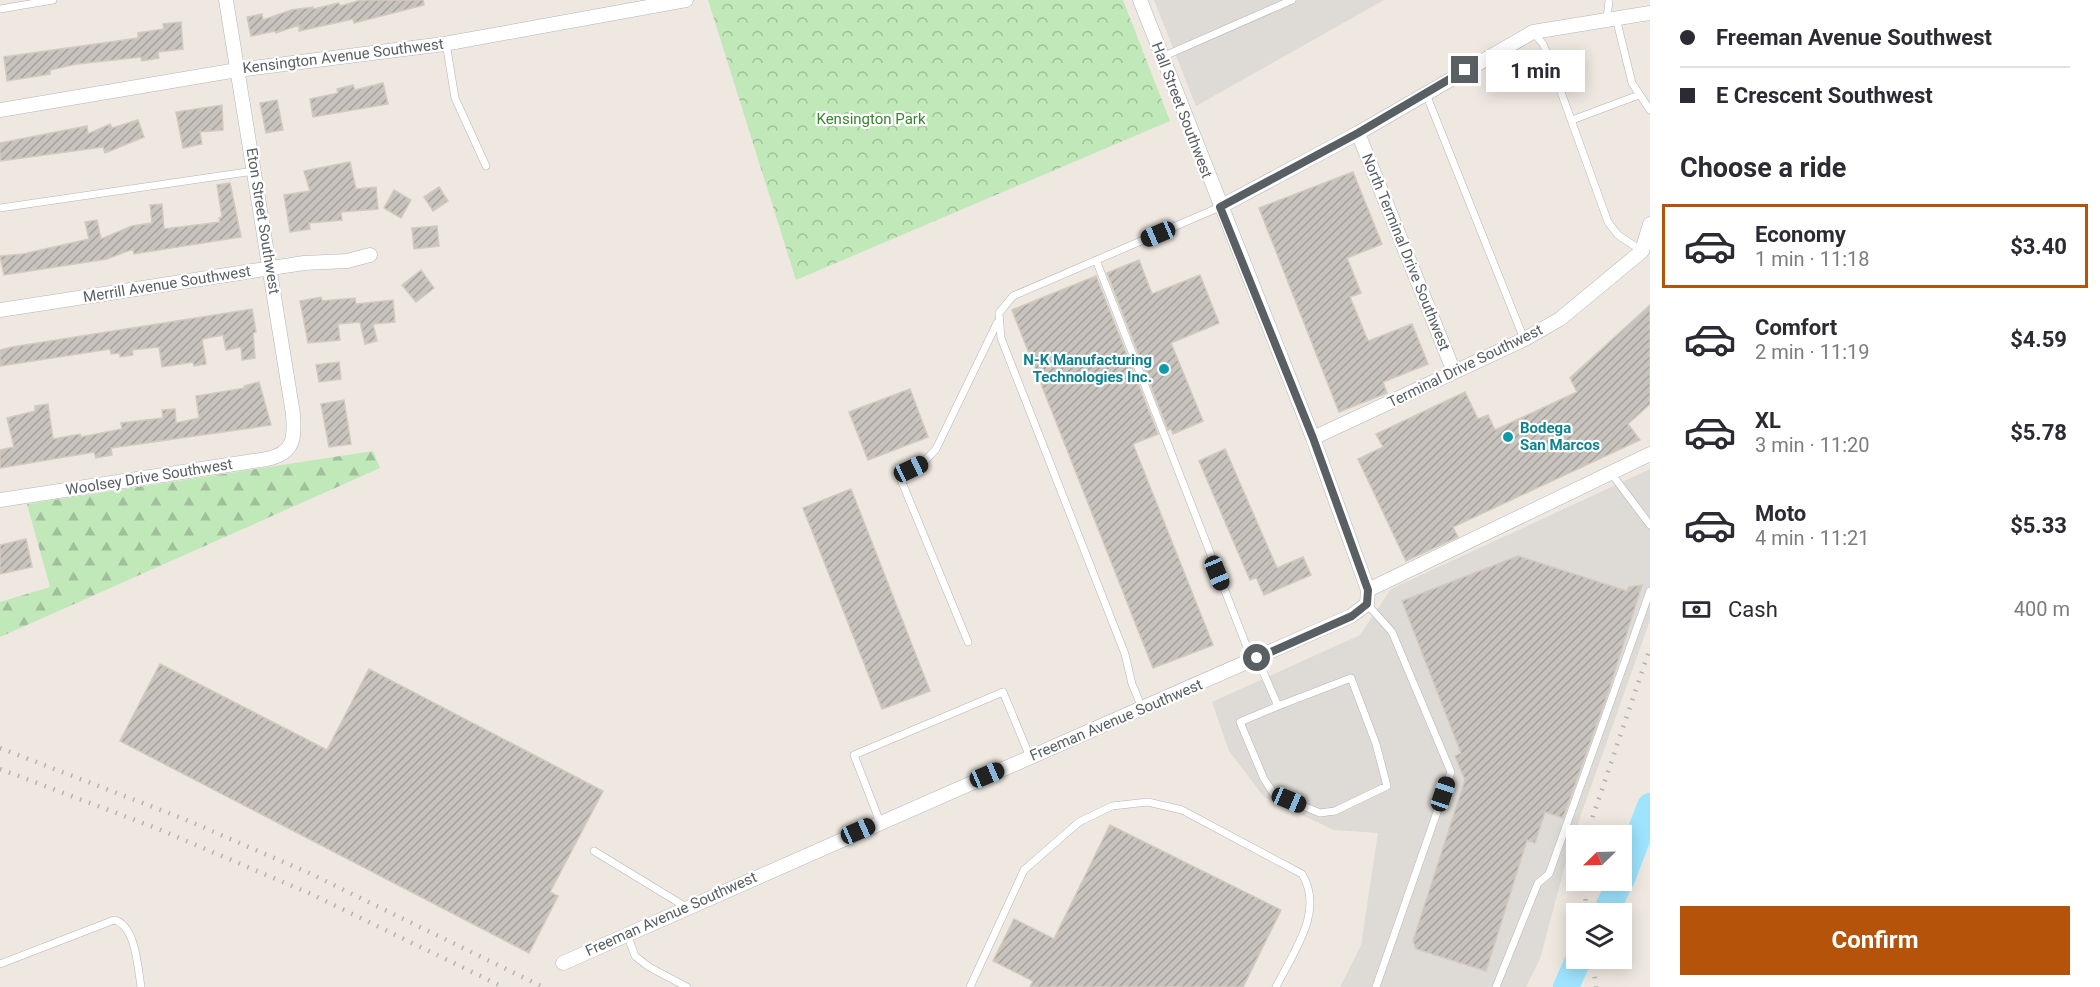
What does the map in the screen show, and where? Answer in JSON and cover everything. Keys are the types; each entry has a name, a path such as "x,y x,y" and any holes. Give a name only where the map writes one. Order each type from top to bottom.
{"street":[{"name":"Eton Street Southwest","path":"226,0 293,414 292,443"},
{"name":"Kensington Avenue Southwest","path":"0,110 237,70 446,43 686,0"},
{"name":"Hall Street Southwest","path":"1140,0 1313,438 1368,590"},
{"path":"1220,207 1358,133 1533,32 1650,14"},
{"name":"North Terminal Drive Southwest","path":"1358,133 1454,372"},
{"path":"1646,252 1650,225"},
{"name":"Terminal Drive Southwest","path":"1313,438 1524,339 1560,319 1646,252"},
{"name":"Merrill Avenue Southwest","path":"0,310 271,268 347,261 370,255"},
{"name":"Woolsey Drive Southwest","path":"0,500 267,459 280,456 292,443"},
{"path":"1367,604 1368,590 1650,454"},
{"name":"Freeman Avenue Southwest","path":"563,963 1352,616 1367,604"}],"lane":[{"path":"0,9 52,0"},
{"path":"1162,57 1292,0"},
{"path":"1609,0 1612,19 1632,83 1650,110"},
{"path":"1533,32 1546,50 1608,222 1618,235 1646,252"},
{"path":"446,43 455,98 486,166"},
{"path":"1426,93 1524,339"},
{"path":"1572,120 1639,95"},
{"path":"0,208 254,171"},
{"path":"968,642 899,474 923,463 936,448 998,323 1003,305 1013,296 1220,207"},
{"path":"1096,261 1254,659 1278,706"},
{"path":"998,323 1001,338 1125,654 1132,684 1142,709"},
{"path":"1611,473 1650,525"},
{"path":"1496,987 1538,883 1549,874 1650,591"},
{"path":"1367,604 1392,632 1451,772 1376,987"},
{"path":"1351,678 1376,744 1387,786 1335,811 1320,813 1274,794 1264,779 1240,722 1278,706 1351,678"},
{"path":"880,822 854,755 1003,692 1030,757"},
{"path":"970,987 1024,870 1079,822 1112,806 1148,802 1182,810 1302,874 1308,885 1310,919 1276,987"},
{"path":"594,850 686,907"},
{"path":"0,964 78,932 119,921 129,932 141,987"},
{"path":"627,934 635,956 648,967 687,987"}],"shaded area":[{"path":"1154,0 1384,0 1196,106"},
{"path":"1650,469 1650,620 1577,825 1566,825 1566,862 1540,959 1526,987 1340,987 1361,945 1378,833 1334,830 1264,797 1229,751 1212,702 1360,635 1391,589"}],"green space":[{"name":"Kensington Park","path":"708,0 1123,0 1170,121 796,280"},
{"path":"373,451 380,468 0,637 0,602 50,587 27,504"}],"building":[{"path":"361,0 423,0 424,5 354,23 353,19 299,31 299,25 276,33 275,31 251,36 247,17 262,14 263,20 291,10 313,7 313,9 339,3 340,6"},
{"path":"181,22 183,49 158,52 159,58 142,61 141,57 77,64 50,70 50,74 7,81 4,57 138,38 138,33 164,29 163,24"},
{"path":"383,83 388,104 313,117 310,99 338,93 337,89 353,85 355,90"},
{"path":"277,100 283,130 266,133 260,103"},
{"path":"222,105 223,130 200,132 202,144 183,148 176,112"},
{"path":"138,120 144,137 105,153 103,147 0,161 0,143 87,126 88,134 110,124 112,128"},
{"path":"350,162 356,189 376,187 378,209 341,212 342,220 309,223 310,229 290,232 284,195 310,191 304,171"},
{"path":"1353,172 1382,244 1347,258 1361,293 1350,297 1368,341 1412,324 1428,364 1383,382 1387,393 1339,412 1259,208"},
{"path":"230,183 241,237 134,254 133,249 107,259 4,275 0,256 23,254 89,239 85,222 97,220 101,239 132,226 152,223 150,205 162,204 164,229 220,222 219,218 222,217 217,185"},
{"path":"439,187 448,201 433,211 424,197"},
{"path":"394,190 411,200 401,218 384,208"},
{"path":"437,226 439,246 414,249 412,228"},
{"name":"N-K Manufacturing Technologies Inc.","path":"1139,260 1152,294 1200,275 1219,323 1171,343 1203,421 1173,434 1171,429 1168,430 1107,273"},
{"path":"421,270 434,288 416,302 402,285"},
{"path":"1096,276 1158,434 1133,444 1213,645 1153,668 1012,310"},
{"path":"321,297 322,301 355,298 356,304 393,300 395,322 373,324 377,341 365,344 360,322 338,324 340,340 308,343 300,301"},
{"name":"Bodega San Marcos","path":"1650,305 1650,404 1628,424 1640,440 1453,527 1458,537 1406,561 1358,459 1383,447 1376,434 1465,392 1478,419 1488,415 1495,430 1577,392 1570,378"},
{"path":"252,309 256,332 253,333 255,358 242,360 241,347 226,350 223,335 202,339 206,364 194,366 193,362 162,367 159,347 132,350 133,355 120,357 120,353 111,354 110,349 0,366 0,350 12,347"},
{"path":"339,362 341,379 319,382 316,365"},
{"path":"259,382 271,425 111,448 112,455 96,458 94,452 0,468 0,450 14,447 7,418 35,411 35,406 48,404 53,439 80,434 81,437 122,429 121,423 163,418 162,410 175,409 176,423 199,418 196,396 245,388 244,386"},
{"path":"910,389 928,437 868,460 849,412"},
{"path":"344,400 351,444 329,447 321,404"},
{"path":"1225,449 1277,568 1303,557 1311,575 1264,595 1256,577 1250,580 1199,461"},
{"path":"851,489 930,691 882,709 803,508"},
{"path":"26,539 32,567 0,574 0,545"},
{"path":"1518,556 1627,591 1629,587 1642,585 1609,690 1563,818 1545,812 1535,843 1527,840 1486,971 1416,949 1413,941 1465,780 1455,756 1461,753 1402,601"},
{"path":"160,664 327,750 369,669 603,791 550,892 558,896 529,953 120,741"},
{"path":"1110,825 1281,910 1243,987 1030,987 1033,981 993,961 1014,919 1054,939"}],"waterway":[{"path":"1632,853 1650,806"},
{"path":"1610,903 1616,891"},
{"path":"1566,987 1574,969"}],"railway":[{"path":"1592,825 1650,648"},
{"path":"0,748 184,819 309,873 543,987"},
{"path":"0,769 156,828 311,894 503,987"},
{"path":"1585,891 1586,903"},
{"path":"1594,969 1596,987"}],"place":[{"name":"N-K Manufacturing Technologies Inc.","path":"1164,369"},
{"name":"Bodega San Marcos","path":"1508,437"}],"route":[{"path":"1257,658 1352,616 1367,604 1368,590 1313,438 1220,207 1358,133 1465,70"}]}
